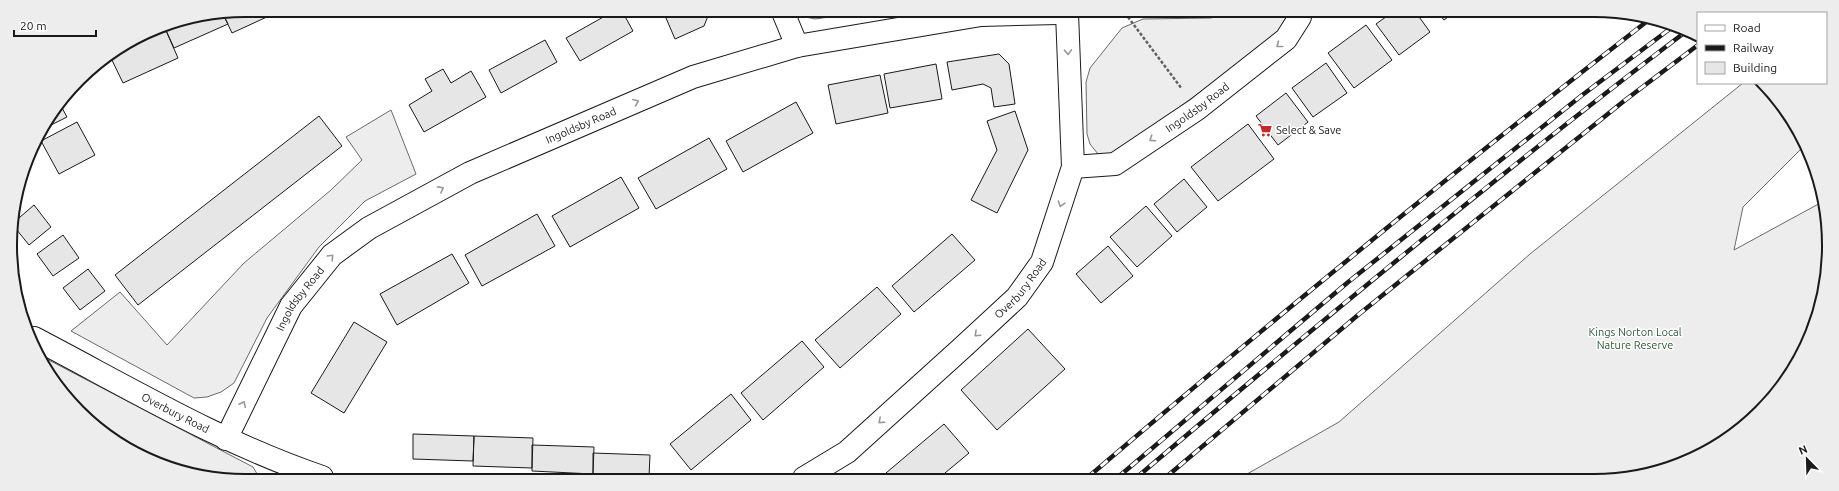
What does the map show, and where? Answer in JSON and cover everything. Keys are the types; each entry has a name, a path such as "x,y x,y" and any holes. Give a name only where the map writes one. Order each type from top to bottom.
{"street":[{"path":"786,17 797,46"},
{"name":"Ingoldsby Road","path":"226,439 291,306 332,255 369,228 470,173 693,77 797,46 963,17"},
{"name":"Overbury Road","path":"810,474 846,452 1017,297 1042,262 1073,167 1067,17"},
{"name":"Ingoldsby Road","path":"1073,167 1115,164 1197,109 1286,39 1300,17"},
{"name":"Overbury Road","path":"37,340 226,439 295,472 306,474"}],"path":[{"path":"1128,17 1197,109"}],"shaded area":[{"path":"806,17 829,17 815,19"},
{"path":"1287,17 1275,38 1116,153 1108,157 1098,154 1090,144 1087,134 1086,82 1090,68 1122,28 1143,19"},
{"name":"Kings Norton Local Nature Reserve","path":"1742,84 1755,84 1775,106 1801,149 1743,207 1734,250 1818,204 1822,231 1822,260 1818,290 1805,333 1791,360 1775,385 1755,407 1733,427 1708,443 1681,457 1638,470 1608,474 1247,474 1339,422 1530,254"},
{"path":"391,110 416,174 365,201 319,247 267,318 234,383 221,392 207,397 194,398 71,331 120,292 167,345 244,263 331,190 362,160 346,137"},
{"path":"48,359 253,467 257,474 231,474 201,470 172,462 144,450 106,427 84,407 64,385"}],"building":[{"path":"267,17 232,33 225,18"},
{"path":"603,17 625,17 633,31 580,61 566,38"},
{"path":"666,17 708,17 704,26 675,39"},
{"path":"1386,17 1419,17 1430,32 1399,55 1376,24"},
{"path":"225,18 228,24 174,48 166,31 201,21"},
{"path":"1366,25 1392,60 1354,88 1328,53"},
{"path":"166,31 178,58 123,83 112,60 131,48"},
{"path":"545,40 557,62 501,93 489,70"},
{"path":"999,54 1009,64 1015,104 994,107 991,88 983,84 952,90 947,62"},
{"path":"1326,63 1347,93 1313,117 1292,88"},
{"path":"936,64 942,99 890,108 884,74"},
{"path":"443,69 451,83 471,71 486,97 424,132 409,105 432,91 425,79"},
{"path":"880,75 888,113 836,124 828,85"},
{"path":"1286,93 1308,122 1278,145 1256,116"},
{"path":"796,102 813,133 743,172 726,141"},
{"path":"62,109 67,117 52,124"},
{"path":"1015,111 1028,150 997,213 971,200 997,150 987,121"},
{"path":"319,116 342,146 138,305 115,275"},
{"path":"77,122 95,155 59,174 42,142 43,140"},
{"path":"1248,124 1274,159 1218,201 1191,167"},
{"path":"709,138 727,169 656,209 638,178"},
{"path":"621,177 639,208 570,247 552,216"},
{"path":"1184,179 1207,207 1177,232 1154,204"},
{"path":"34,205 51,227 29,245 17,230 19,218"},
{"path":"1146,206 1172,236 1137,267 1110,237"},
{"path":"537,214 555,246 482,286 465,255"},
{"path":"952,234 975,260 914,312 892,286"},
{"path":"63,235 79,258 53,276 37,254"},
{"path":"1108,246 1133,276 1101,303 1076,274"},
{"path":"452,254 469,283 397,325 380,294"},
{"path":"88,269 105,291 80,310 63,288"},
{"path":"877,287 901,314 840,368 815,340"},
{"path":"354,322 387,342 344,413 311,393"},
{"path":"1028,329 1065,369 997,430 961,390"},
{"path":"802,341 824,367 763,420 741,393"},
{"path":"731,394 751,420 691,470 670,444"},
{"path":"944,424 969,453 944,474 886,473"},
{"path":"413,434 474,436 473,461 413,459"},
{"path":"474,436 533,438 532,468 473,466"},
{"path":"532,445 594,447 593,474 532,471"},
{"path":"593,453 650,455 649,474 593,474"}],"railway":[{"path":"1092,474 1366,245 1507,131 1645,23"},
{"path":"1122,474 1347,283 1581,96 1669,30"},
{"path":"1141,474 1407,252 1545,141 1682,35"},
{"path":"1170,474 1358,315 1624,101 1697,46"}],"place":[{"name":"Select & Save","path":"1265,130"}]}
